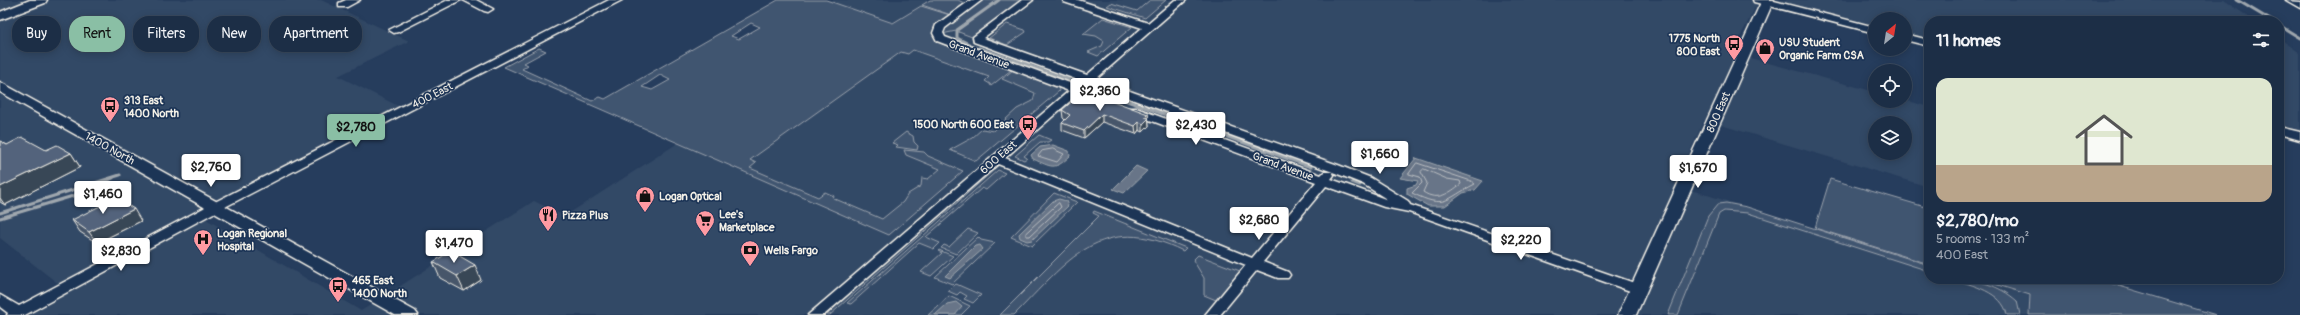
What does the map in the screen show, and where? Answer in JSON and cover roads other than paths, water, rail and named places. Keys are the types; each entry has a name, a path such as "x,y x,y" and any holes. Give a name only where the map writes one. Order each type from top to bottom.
{"main road":[{"path":"0,16 41,0"},
{"name":"800 East","path":"1627,315 1764,1"},
{"name":"1400 North","path":"0,86 217,206 409,315"}],"street":[{"path":"343,6 355,0"},
{"path":"394,30 456,0"},
{"path":"468,0 488,8"},
{"name":"400 East","path":"16,314 217,206 617,0"},
{"name":"Grand Avenue","path":"977,0 940,27 938,33 941,39 1107,101"},
{"name":"Grand Avenue","path":"1028,0 978,37 978,40 1334,168 1367,181 1412,209"},
{"path":"1068,0 1150,27"},
{"name":"600 East","path":"815,315 1181,0"},
{"path":"2291,0 2300,5"},
{"path":"1764,1 1868,28"},
{"path":"1912,39 1924,42"},
{"name":"Grand Avenue","path":"1122,106 1388,204 1412,209 1638,289"},
{"path":"2284,131 2300,136"},
{"path":"996,159 1283,276"},
{"path":"1212,315 1256,264 1334,168"},
{"path":"0,300 16,314"}],"water":[{"path":"1053,145 1069,151 1070,156 1056,166 1049,166 1033,159 1031,155 1040,147"},
{"path":"1416,158 1483,181 1475,190 1463,193 1445,206 1428,206 1407,194 1407,188 1416,185 1418,181 1400,178"},
{"path":"1136,166 1147,171 1124,193 1113,189"},
{"path":"1059,199 1066,201 1068,206 1032,240 1027,241 1020,238 1019,234 1053,201"},
{"path":"980,245 983,249 950,278 945,276 975,246"},
{"path":"956,302 962,307 955,315 935,315 947,304"}],"waterway":[{"path":"969,44 957,38 957,30 999,0"},
{"path":"2237,0 2264,16"},
{"path":"2284,28 2300,38"},
{"path":"979,48 1029,65"},
{"path":"1030,66 1069,80"},
{"path":"1093,89 1195,125"},
{"path":"1206,129 1311,167"},
{"path":"0,213 120,175"},
{"path":"0,218 83,193 113,178"},
{"path":"1352,182 1360,185"}],"place":[{"name":"1775 North 800 East","path":"1734,61"},
{"name":"USU Student Organic Farm CSA","path":"1765,65"},
{"name":"313 East 1400 North","path":"110,123"},
{"name":"1500 North 600 East","path":"1028,141"},
{"name":"Logan Optical","path":"645,213"},
{"name":"Pizza Plus","path":"548,232"},
{"name":"Lee's Marketplace","path":"705,237"},
{"name":"Logan Regional Hospital","path":"203,256"},
{"name":"Wells Fargo","path":"750,267"},
{"name":"465 East 1400 North","path":"338,303"}]}
